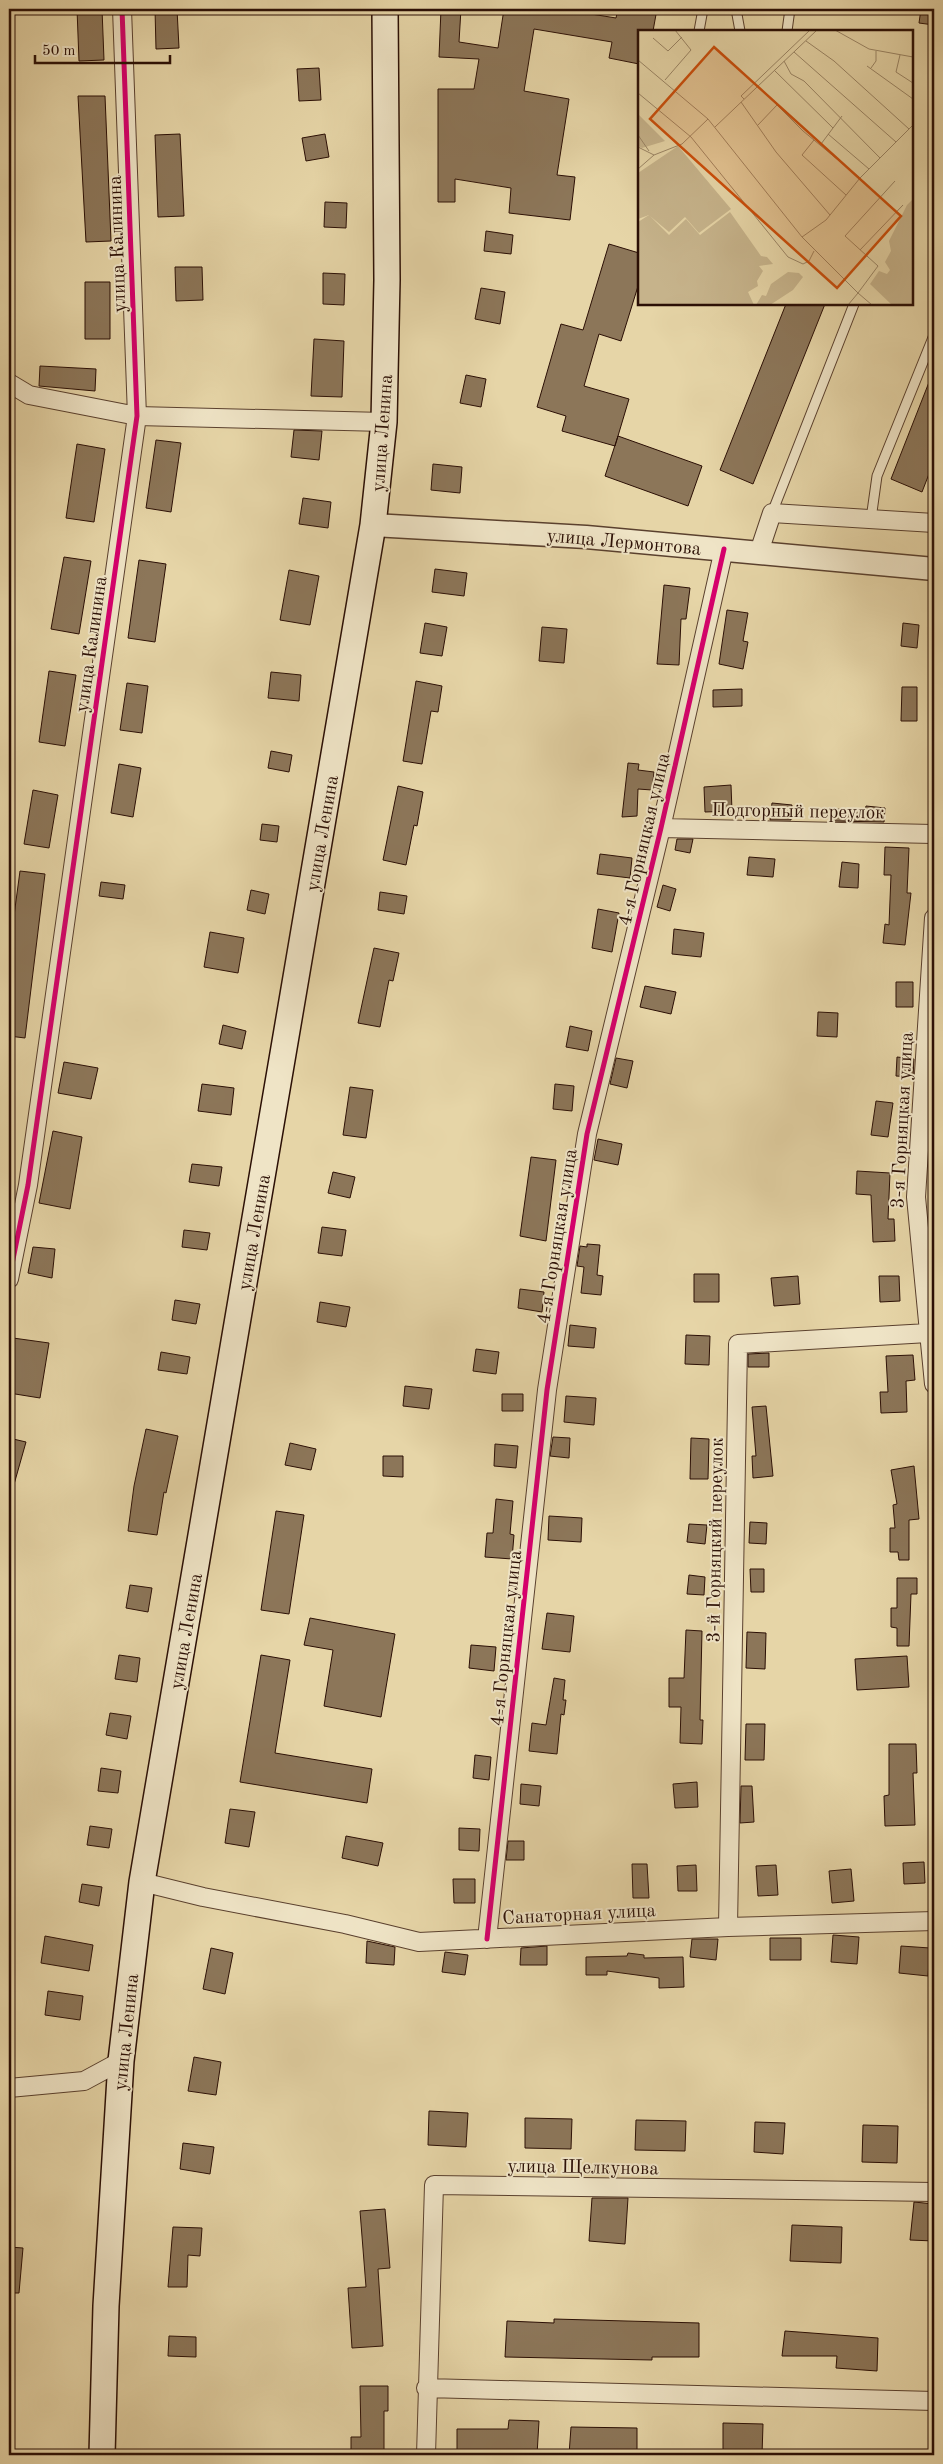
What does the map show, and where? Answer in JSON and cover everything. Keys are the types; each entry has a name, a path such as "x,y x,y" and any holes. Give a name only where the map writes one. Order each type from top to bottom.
{"main road":[{"name":"улица Ленина","path":"102,2455 106,2306 121,2061 142,1882 373,525 384,422 387,280 385,9"}],"street":[{"name":"улица Калинина","path":"9,1279 28,1185 137,416 122,9"},
{"path":"9,383 28,395 137,416 384,422"},
{"path":"759,552 772,513 934,523"},
{"name":"улица Лермонтова","path":"373,525 586,537 934,569"},
{"name":"4-я Горняцкая улица","path":"487,1939 548,1380 588,1134 661,828 724,549"},
{"name":"Подгорный переулок","path":"661,828 934,832"},
{"name":"3-я Горняцкая улица","path":"934,918 916,1197 934,1384"},
{"name":"3-й Горняцкий переулок","path":"728,1927 738,1344 928,1333"},
{"name":"Санаторная улица","path":"142,1882 203,1897 345,1924 419,1942 728,1927 934,1921"},
{"path":"9,2088 84,2081 121,2061"},
{"name":"улица Щелкунова","path":"426,2455 426,2388 434,2185 934,2192"},
{"path":"426,2388 934,2401"}],"lane":[{"path":"699,30 703,9"},
{"path":"736,9 740,30"},
{"path":"787,30 790,9"},
{"path":"772,513 854,305"},
{"path":"871,519 877,476 934,335"}],"building":[{"path":"77,9 102,9 104,60 79,61"},
{"path":"155,9 177,9 179,48 156,49"},
{"path":"441,9 461,9 459,42 498,48 504,9 560,9 616,18 618,9 657,9 653,30 638,30 638,64 609,58 612,42 534,29 524,91 569,99 557,175 575,177 570,220 509,213 511,188 455,179 455,202 438,202 438,89 474,89 479,59 439,57"},
{"path":"921,9 934,9 934,25 919,23"},
{"path":"319,68 321,100 299,101 297,69"},
{"path":"78,96 105,96 111,241 86,242"},
{"path":"180,134 184,216 158,217 155,135"},
{"path":"325,134 329,157 306,161 302,138"},
{"path":"325,202 347,203 346,228 324,227"},
{"path":"486,231 513,235 511,254 484,251"},
{"path":"609,244 638,253 638,286 621,341 599,334 584,386 629,399 615,446 562,431 566,416 537,407 561,324 583,330"},
{"path":"175,267 202,267 203,300 176,301"},
{"path":"323,273 345,274 344,305 323,304"},
{"path":"85,282 110,282 110,339 85,339"},
{"path":"481,288 505,292 500,324 475,319"},
{"path":"786,305 825,305 753,484 720,470"},
{"path":"314,339 344,341 342,397 311,396"},
{"path":"40,366 96,369 95,391 39,386"},
{"path":"933,372 934,461 922,492 891,479"},
{"path":"466,375 486,379 481,407 460,403"},
{"path":"294,430 322,431 319,460 291,457"},
{"path":"618,436 702,466 688,506 605,476"},
{"path":"156,440 181,443 171,512 146,508"},
{"path":"77,444 105,449 94,522 66,518"},
{"path":"433,464 462,467 460,493 431,490"},
{"path":"303,498 331,502 328,528 299,524"},
{"path":"64,557 91,561 79,634 51,629"},
{"path":"139,560 166,564 155,642 128,638"},
{"path":"435,569 467,573 464,596 432,592"},
{"path":"289,570 319,576 310,625 280,620"},
{"path":"664,585 690,588 686,619 681,619 679,665 657,664"},
{"path":"727,610 748,613 743,641 748,642 743,669 719,664"},
{"path":"425,623 447,627 442,656 420,653"},
{"path":"903,623 919,625 917,648 901,646"},
{"path":"542,627 567,629 564,663 539,661"},
{"path":"49,671 76,675 65,746 39,742"},
{"path":"271,672 301,675 299,701 268,698"},
{"path":"416,681 442,686 438,712 431,711 422,764 403,761"},
{"path":"127,683 148,686 142,733 120,730"},
{"path":"902,687 917,687 917,721 901,721"},
{"path":"742,689 742,706 713,707 713,690"},
{"path":"271,751 292,755 289,772 268,768"},
{"path":"628,763 639,764 638,770 654,772 652,790 638,789 637,816 622,817"},
{"path":"119,764 141,768 133,817 111,813"},
{"path":"731,785 732,811 705,812 704,787"},
{"path":"398,786 423,792 417,826 414,825 406,865 383,860"},
{"path":"33,790 58,795 49,848 24,844"},
{"path":"772,803 792,805 791,820 770,820"},
{"path":"866,806 885,808 884,822 833,821 833,809 865,810"},
{"path":"262,824 279,826 277,842 260,840"},
{"path":"677,839 693,839 690,853 675,850"},
{"path":"885,847 909,848 907,893 911,893 905,945 883,943 885,924 889,925 891,875 884,875"},
{"path":"600,854 632,858 630,878 597,874"},
{"path":"749,857 775,859 773,877 747,875"},
{"path":"842,862 859,864 858,888 839,887"},
{"path":"20,871 45,874 25,1038 9,1036 9,953"},
{"path":"101,882 125,885 123,899 99,896"},
{"path":"663,885 676,889 670,911 657,907"},
{"path":"251,890 269,894 265,914 247,910"},
{"path":"380,892 407,896 404,914 378,910"},
{"path":"598,909 619,913 612,952 592,948"},
{"path":"674,929 704,933 701,957 672,954"},
{"path":"210,932 244,938 238,973 204,967"},
{"path":"374,948 399,953 393,981 389,980 380,1027 358,1023"},
{"path":"896,982 913,982 913,1007 896,1007"},
{"path":"645,986 676,992 671,1014 640,1007"},
{"path":"818,1012 838,1013 837,1037 817,1036"},
{"path":"223,1025 246,1031 242,1049 219,1044"},
{"path":"570,1026 592,1031 588,1051 566,1047"},
{"path":"897,1057 914,1059 913,1077 896,1076"},
{"path":"616,1058 633,1061 627,1088 610,1084"},
{"path":"64,1062 98,1068 91,1099 58,1093"},
{"path":"202,1084 234,1088 231,1115 198,1111"},
{"path":"555,1084 574,1086 572,1111 553,1109"},
{"path":"350,1087 373,1090 366,1138 343,1135"},
{"path":"876,1101 893,1103 888,1137 871,1135"},
{"path":"53,1131 82,1137 70,1209 39,1203"},
{"path":"598,1139 622,1144 618,1165 594,1160"},
{"path":"531,1157 556,1160 546,1241 520,1236"},
{"path":"192,1164 222,1167 219,1186 189,1182"},
{"path":"857,1171 890,1173 888,1219 894,1219 895,1241 873,1242 871,1195 856,1194"},
{"path":"333,1172 355,1177 350,1198 328,1193"},
{"path":"322,1227 346,1230 342,1256 318,1253"},
{"path":"184,1230 210,1233 207,1250 182,1247"},
{"path":"587,1244 600,1245 597,1275 603,1276 601,1295 581,1293 584,1267 577,1266 580,1246 587,1247"},
{"path":"33,1247 55,1249 52,1278 28,1273"},
{"path":"694,1274 719,1274 719,1302 694,1302"},
{"path":"798,1276 800,1304 774,1306 771,1278"},
{"path":"879,1276 899,1276 900,1301 880,1302"},
{"path":"520,1289 544,1292 542,1312 518,1308"},
{"path":"175,1300 200,1304 196,1324 172,1320"},
{"path":"320,1302 350,1307 346,1327 317,1322"},
{"path":"570,1325 596,1328 594,1348 568,1346"},
{"path":"686,1335 710,1336 709,1365 685,1364"},
{"path":"13,1338 49,1343 40,1398 9,1393 9,1359"},
{"path":"476,1349 499,1352 496,1374 473,1371"},
{"path":"161,1352 190,1357 187,1374 158,1370"},
{"path":"769,1353 769,1367 748,1367 748,1354"},
{"path":"913,1355 915,1380 906,1381 907,1412 881,1413 880,1392 888,1392 886,1356"},
{"path":"405,1386 432,1389 429,1409 403,1406"},
{"path":"502,1394 523,1394 523,1411 502,1411"},
{"path":"566,1396 596,1398 594,1425 564,1422"},
{"path":"766,1406 773,1476 753,1478 752,1456 756,1456 752,1407"},
{"path":"146,1429 178,1436 166,1493 164,1492 157,1535 128,1531 134,1486"},
{"path":"553,1437 570,1438 569,1458 550,1456"},
{"path":"9,1438 26,1442 13,1488 9,1487"},
{"path":"691,1438 709,1439 708,1479 690,1479"},
{"path":"290,1443 316,1449 311,1470 285,1465"},
{"path":"495,1444 518,1446 516,1468 494,1466"},
{"path":"383,1456 403,1456 403,1477 383,1476"},
{"path":"914,1466 919,1519 909,1520 909,1560 899,1560 898,1552 890,1552 890,1528 895,1528 893,1505 897,1504 891,1470"},
{"path":"496,1499 513,1501 510,1534 514,1535 512,1559 485,1557 487,1533 493,1533"},
{"path":"276,1511 304,1515 289,1614 261,1610"},
{"path":"549,1516 582,1518 581,1542 548,1540"},
{"path":"750,1522 767,1523 766,1544 749,1543"},
{"path":"689,1524 707,1525 705,1544 687,1542"},
{"path":"750,1569 764,1569 764,1592 751,1592"},
{"path":"689,1575 705,1577 704,1595 687,1594"},
{"path":"897,1578 917,1578 917,1594 911,1594 909,1646 897,1646 897,1628 891,1627 891,1608 897,1608"},
{"path":"130,1585 152,1588 148,1612 126,1608"},
{"path":"547,1613 574,1616 570,1652 542,1649"},
{"path":"310,1618 395,1634 381,1717 324,1706 333,1650 304,1645"},
{"path":"686,1630 702,1631 700,1720 703,1720 702,1744 680,1743 681,1707 669,1707 669,1678 684,1678"},
{"path":"747,1632 766,1633 765,1669 746,1668"},
{"path":"471,1645 496,1647 494,1671 469,1668"},
{"path":"119,1655 140,1658 137,1682 115,1679"},
{"path":"261,1655 290,1660 275,1753 372,1769 367,1803 240,1782"},
{"path":"907,1656 909,1687 857,1690 855,1659"},
{"path":"554,1678 565,1680 563,1700 566,1700 564,1715 561,1714 557,1754 529,1751 532,1723 546,1725"},
{"path":"110,1713 131,1716 127,1739 106,1735"},
{"path":"746,1724 765,1724 764,1760 745,1760"},
{"path":"889,1744 916,1744 917,1773 913,1773 915,1825 885,1826 884,1796 889,1795"},
{"path":"475,1755 491,1757 489,1780 473,1778"},
{"path":"101,1768 121,1771 118,1793 98,1791"},
{"path":"697,1782 698,1807 675,1808 673,1784"},
{"path":"521,1784 541,1786 539,1806 520,1804"},
{"path":"741,1786 752,1786 754,1822 740,1823"},
{"path":"230,1809 255,1812 249,1847 225,1843"},
{"path":"90,1826 112,1829 109,1848 87,1845"},
{"path":"459,1828 480,1829 479,1851 459,1850"},
{"path":"346,1836 383,1843 378,1866 342,1858"},
{"path":"508,1841 524,1841 524,1860 506,1860"},
{"path":"924,1862 925,1883 904,1884 903,1863"},
{"path":"632,1864 647,1864 649,1898 633,1898"},
{"path":"696,1865 697,1891 678,1891 677,1866"},
{"path":"776,1865 778,1895 758,1896 756,1866"},
{"path":"851,1869 854,1901 832,1903 829,1871"},
{"path":"453,1879 475,1879 475,1903 454,1903"},
{"path":"82,1884 102,1887 99,1906 79,1902"},
{"path":"833,1935 859,1937 857,1964 831,1962"},
{"path":"45,1936 93,1945 89,1971 41,1963"},
{"path":"770,1938 801,1938 801,1960 770,1960"},
{"path":"692,1939 718,1939 716,1960 690,1957"},
{"path":"367,1941 395,1947 394,1965 366,1963"},
{"path":"547,1946 547,1965 520,1965 521,1948"},
{"path":"901,1946 930,1948 928,1976 899,1973"},
{"path":"211,1948 233,1953 225,1994 203,1989"},
{"path":"445,1952 468,1955 465,1975 442,1972"},
{"path":"628,1953 644,1955 644,1958 683,1957 684,1987 659,1988 659,1978 607,1971 607,1975 586,1975 586,1957 627,1956"},
{"path":"48,1991 83,1996 80,2020 45,2015"},
{"path":"194,2057 221,2062 216,2095 188,2091"},
{"path":"429,2111 468,2113 466,2147 428,2145"},
{"path":"525,2118 572,2119 571,2149 525,2148"},
{"path":"636,2120 686,2121 685,2151 635,2150"},
{"path":"755,2122 785,2123 783,2154 754,2152"},
{"path":"863,2125 898,2126 897,2163 862,2162"},
{"path":"183,2143 214,2147 210,2174 180,2169"},
{"path":"592,2198 628,2198 625,2244 589,2241"},
{"path":"914,2202 934,2204 934,2241 910,2240"},
{"path":"385,2209 390,2268 378,2269 383,2346 352,2348 348,2288 366,2287 360,2211"},
{"path":"792,2225 842,2227 841,2263 790,2261"},
{"path":"173,2227 202,2228 200,2256 188,2255 187,2287 168,2287"},
{"path":"9,2247 23,2248 19,2293 9,2293"},
{"path":"554,2319 699,2323 699,2357 652,2357 652,2360 505,2357 507,2321 554,2323"},
{"path":"785,2331 878,2338 877,2371 836,2368 837,2356 782,2356"},
{"path":"169,2336 196,2337 196,2357 168,2356"},
{"path":"360,2386 388,2386 388,2411 384,2411 384,2455 351,2455 351,2437 361,2437"},
{"path":"509,2420 539,2421 537,2455 457,2455 457,2429 508,2429"},
{"path":"723,2423 763,2424 762,2455 723,2455"},
{"path":"571,2427 637,2428 637,2455 569,2455"}],"cycle path":[{"path":"9,1279 28,1185 137,416 122,9"},
{"path":"487,1939 547,1390 587,1134 661,828 724,549"}]}
